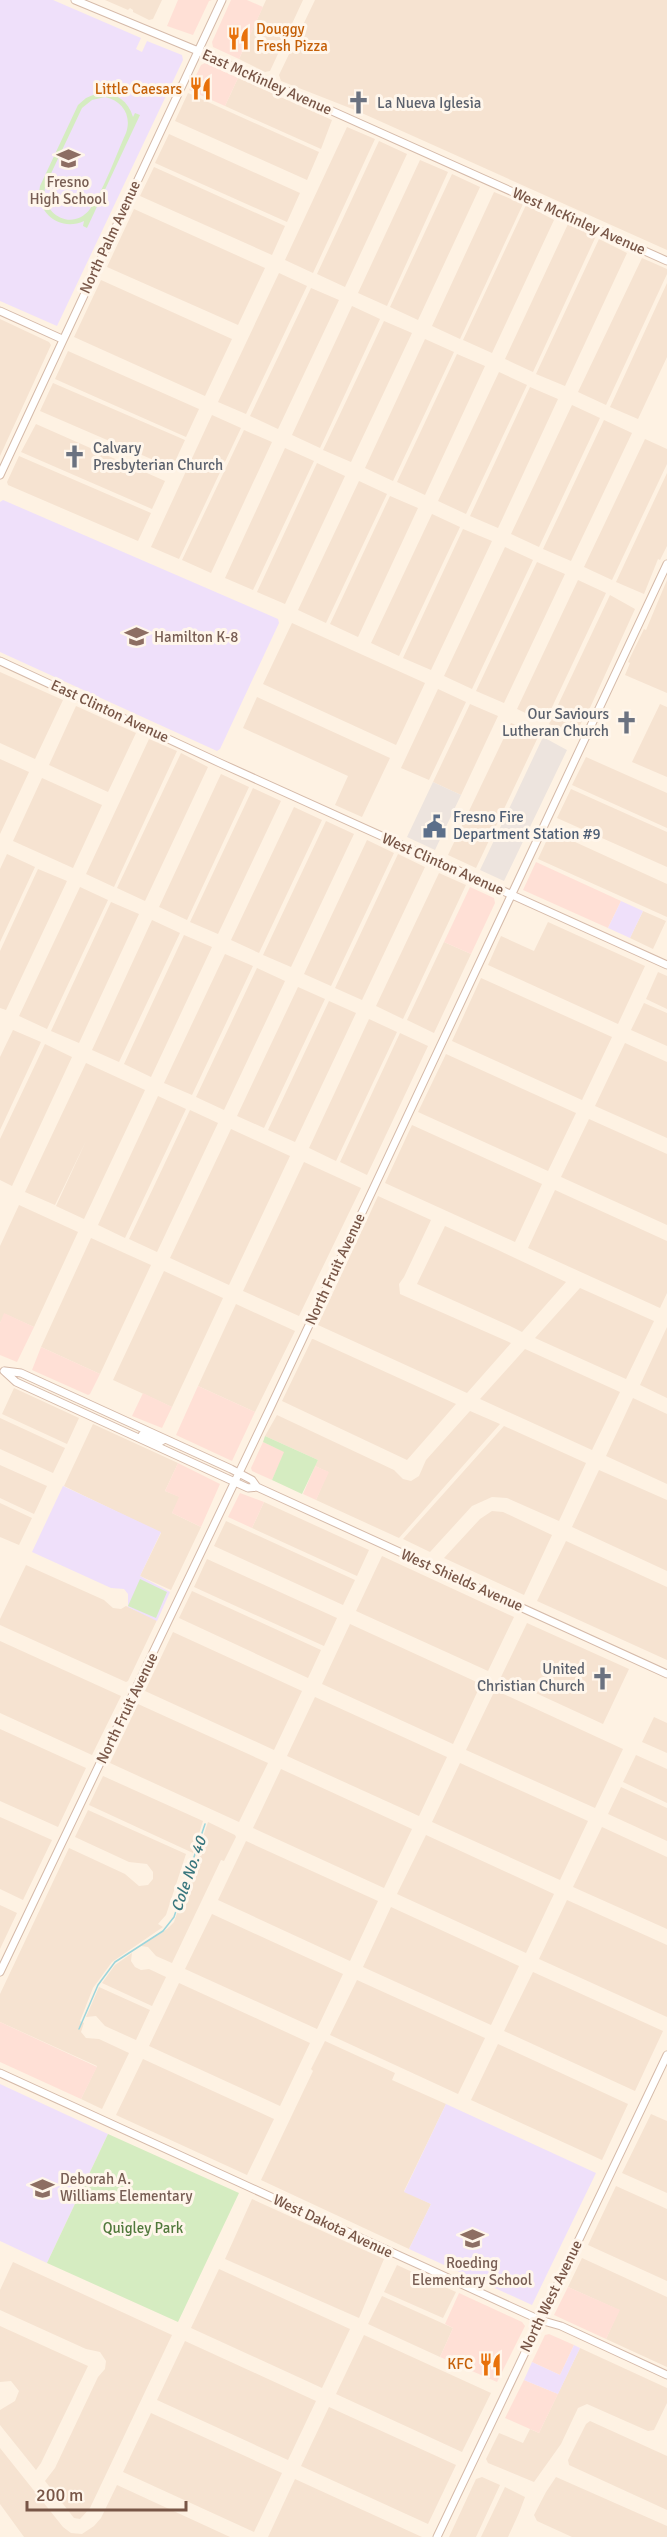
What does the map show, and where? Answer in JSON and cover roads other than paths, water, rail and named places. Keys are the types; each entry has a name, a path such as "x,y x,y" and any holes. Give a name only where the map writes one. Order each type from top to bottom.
{"main road":[{"name":"East McKinley Avenue","path":"75,0 198,51 491,181"},
{"name":"North Palm Avenue","path":"0,475 222,0"},
{"name":"West McKinley Avenue","path":"491,181 667,261"},
{"path":"0,311 62,339"},
{"name":"North Fruit Avenue","path":"0,1972 667,564"},
{"name":"East Clinton Avenue","path":"0,661 220,763"},
{"name":"West Clinton Avenue","path":"220,763 667,965"},
{"name":"West Shields Avenue","path":"2,1370 16,1382 234,1482 248,1488 257,1487"},
{"name":"West Shields Avenue","path":"2,1370 21,1373 166,1439 252,1480 257,1487 667,1674"},
{"path":"125,1432 136,1433 160,1442 166,1439"},
{"name":"North West Avenue","path":"437,2537 667,2055"},
{"name":"West Dakota Avenue","path":"0,2073 540,2320 561,2326 667,2375"}],"waterway":[{"name":"Cole No. 40","path":"79,2029 98,1985 115,1962 163,1931 174,1917 205,1824"}],"place":[{"name":"Douggy Fresh Pizza","path":"238,38"},
{"name":"Little Caesars","path":"200,89"},
{"name":"La Nueva Iglesia","path":"359,103"},
{"name":"Fresno High School","path":"68,158"},
{"name":"Calvary Presbyterian Church","path":"75,457"},
{"name":"Hamilton K-8","path":"136,637"},
{"name":"Our Saviours Lutheran Church","path":"627,723"},
{"name":"Fresno Fire Department Station #9","path":"435,826"},
{"name":"United Christian Church","path":"603,1678"},
{"name":"Deborah A. Williams Elementary","path":"42,2188"},
{"name":"Roeding Elementary School","path":"472,2239"},
{"name":"KFC","path":"491,2364"}],"park label":[{"name":"Quigley Park","path":"143,2228"}]}
